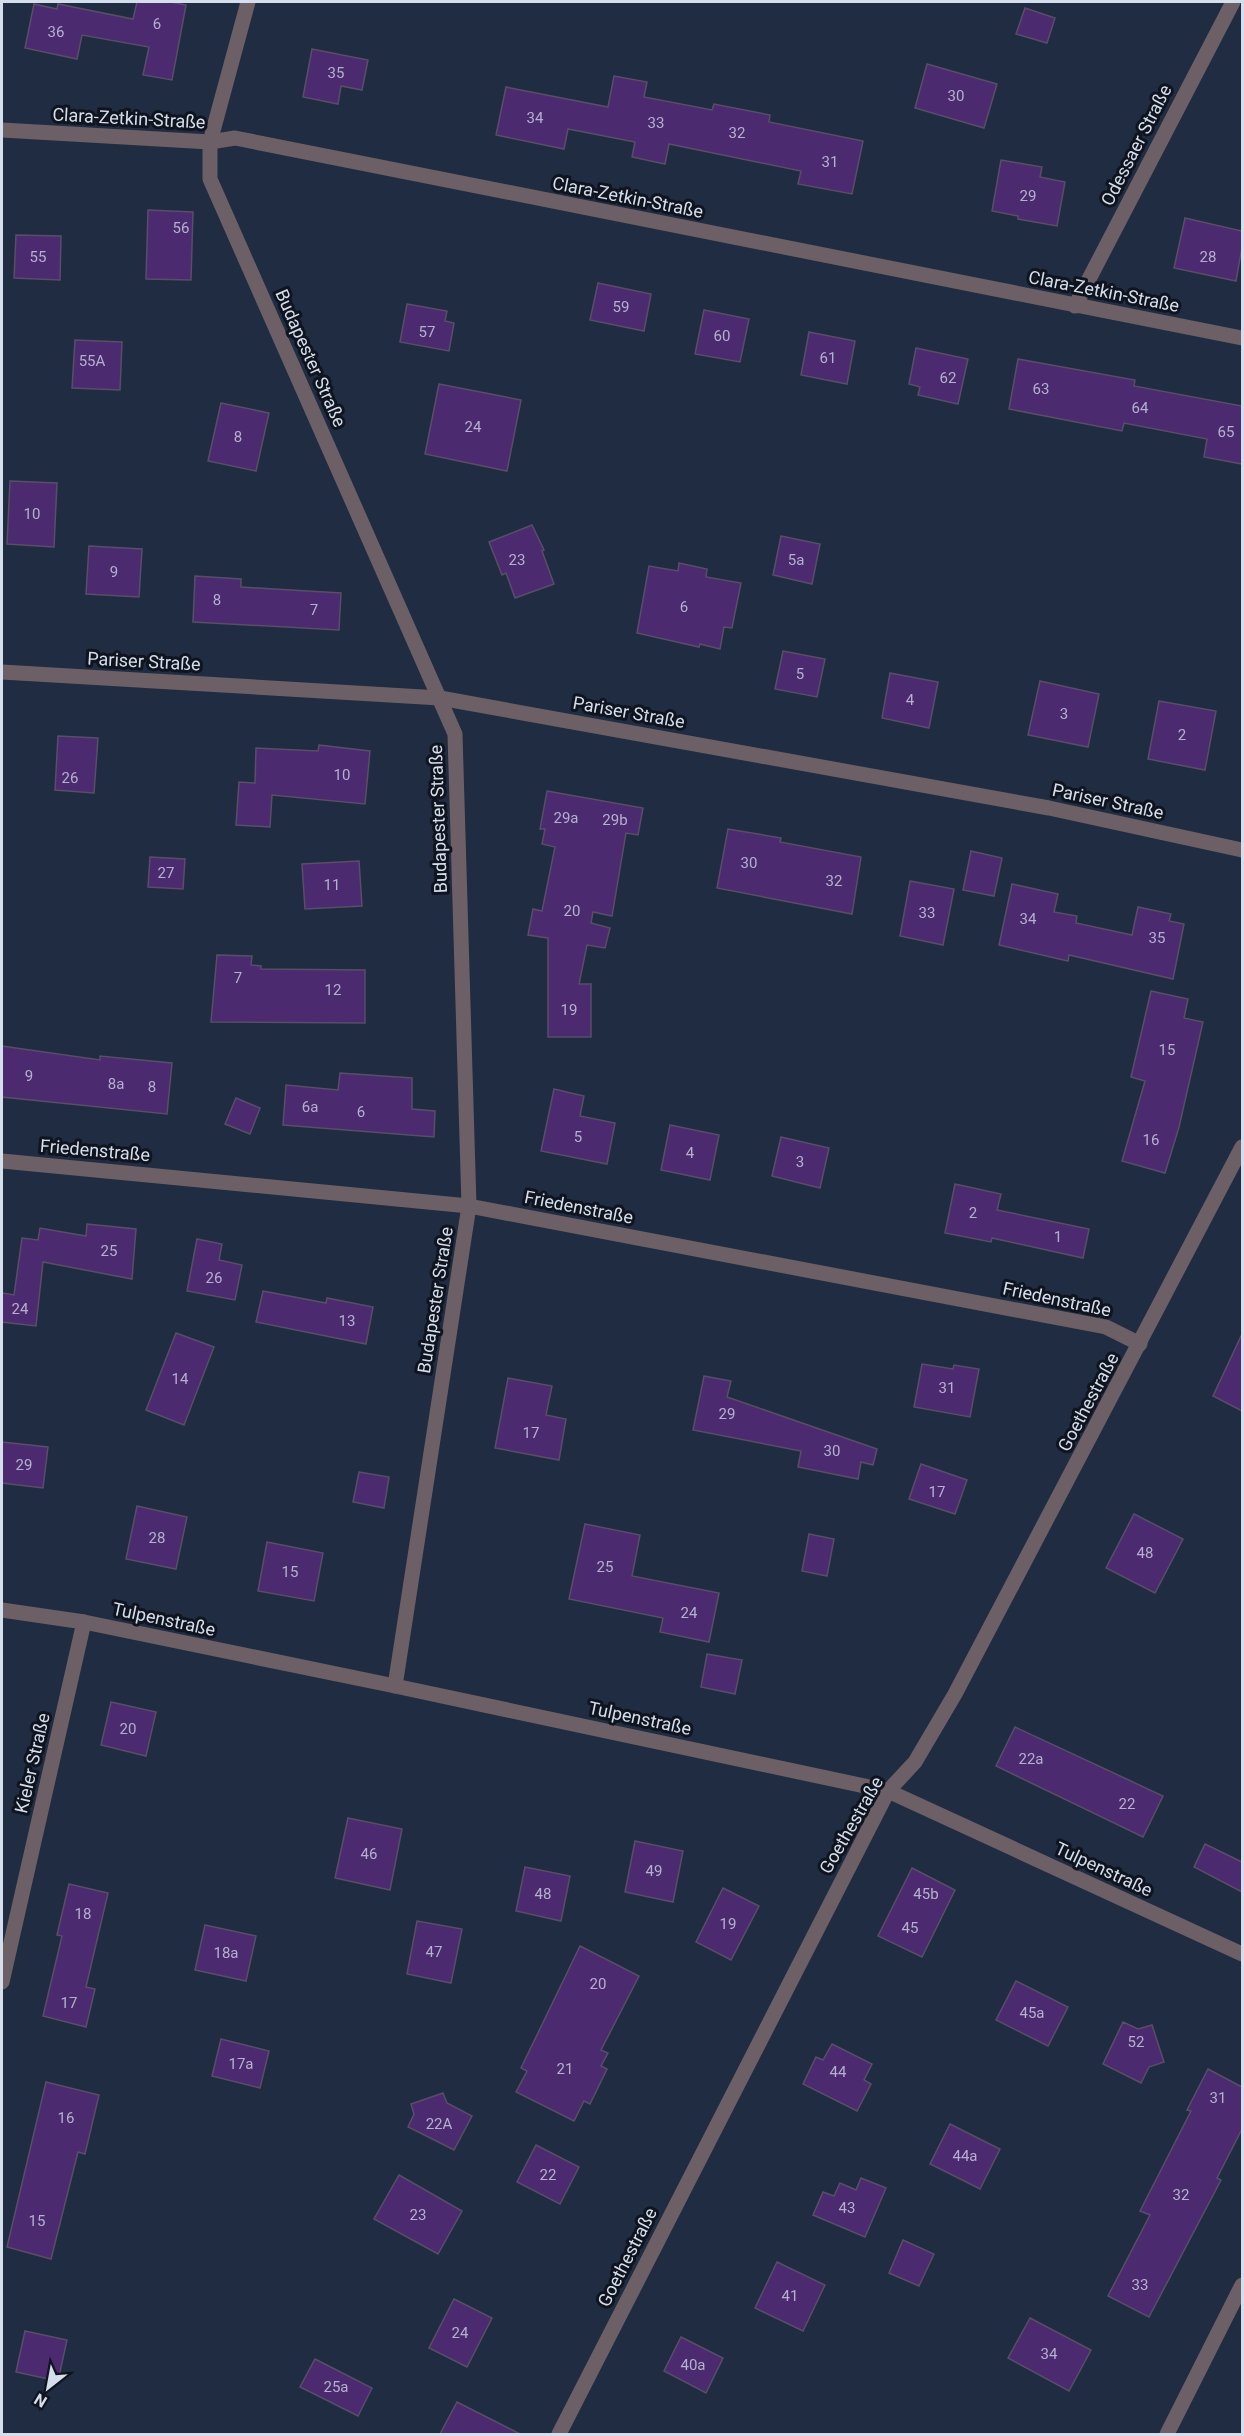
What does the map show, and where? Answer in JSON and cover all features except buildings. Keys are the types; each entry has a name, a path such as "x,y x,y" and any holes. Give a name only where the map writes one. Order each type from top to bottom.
{"street":[{"name":"Budapester Straße","path":"248,2 210,142 210,179 455,734 469,1206 395,1686"},
{"name":"Odessaer Straße","path":"1075,306 1233,2"},
{"name":"Clara-Zetkin-Straße","path":"2,130 210,142 235,138 1242,338"},
{"name":"Pariser Straße","path":"2,672 440,698 1049,808 1242,850"},
{"name":"Goethestraße","path":"559,2434 888,1791 915,1762 955,1694 1242,1148"},
{"name":"Friedenstraße","path":"2,1161 469,1206 1106,1327 1140,1344"},
{"name":"Tulpenstraße","path":"2,1610 84,1622 888,1791 1242,1954"},
{"name":"Kieler Straße","path":"2,1982 84,1622"},
{"path":"1167,2434 1242,2285"}]}
